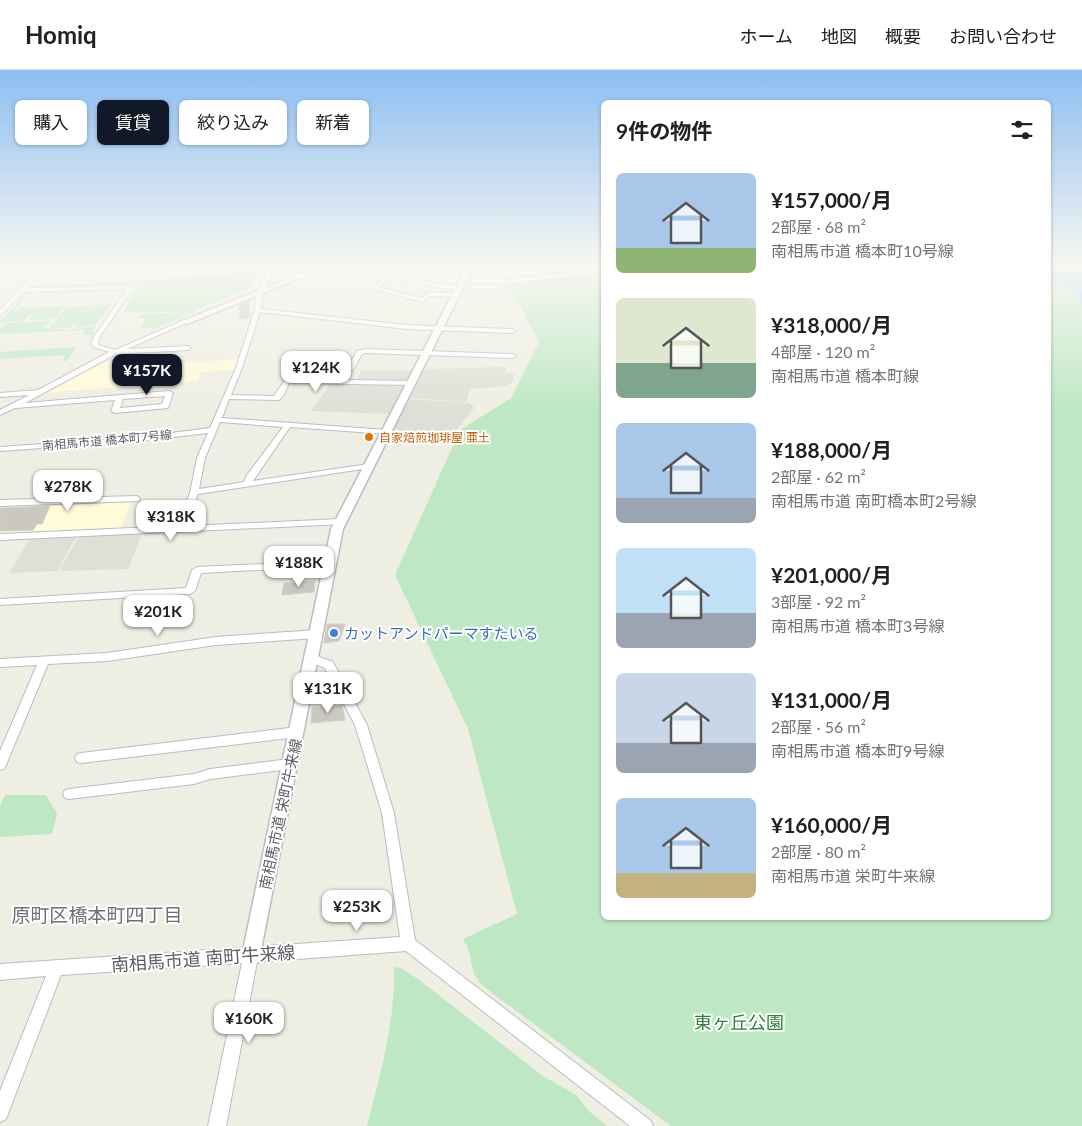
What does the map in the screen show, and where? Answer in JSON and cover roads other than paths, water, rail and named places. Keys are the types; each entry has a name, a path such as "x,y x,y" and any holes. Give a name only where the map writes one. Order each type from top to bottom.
{"street":[{"path":"113,313 95,341 94,344 100,348 115,352 188,348"},
{"path":"0,413 115,352 206,313"},
{"path":"180,529 194,492 201,458 239,368 257,313"},
{"path":"291,313 440,328 512,331"},
{"name":"南相馬市道 栄町牛来線","path":"217,1126 289,764 340,522 448,313"},
{"path":"322,371 351,370 359,352 391,351 513,356"},
{"path":"227,397 276,398 280,395 287,381 412,383"},
{"path":"0,395 39,392"},
{"path":"14,406 169,393 165,406 115,411 120,398"},
{"path":"217,420 387,432"},
{"path":"248,484 250,477 288,425"},
{"name":"南相馬市道 橋本町7号線","path":"0,449 146,438 213,430"},
{"path":"194,492 369,466"},
{"path":"0,503 136,499"},
{"path":"0,537 340,522"},
{"path":"0,602 190,591 197,570 330,564"},
{"path":"0,664 107,657 216,641 317,634"},
{"path":"312,658 329,665 361,725 388,813 408,944 644,1126"},
{"path":"0,765 44,662"},
{"path":"81,758 297,732"},
{"path":"69,794 194,779 210,774 289,764"},
{"name":"南相馬市道 南町牛来線","path":"0,972 408,944"},
{"path":"0,1113 57,967"}],"place":[{"name":"自家焙煎珈琲屋 亜土","path":"369,437"},
{"name":"カットアンドパーマすたいる","path":"334,633"}],"district":[{"name":"原町区橋本町四丁目","path":"97,914"}],"park label":[{"name":"東ヶ丘公園","path":"739,1022"}]}
